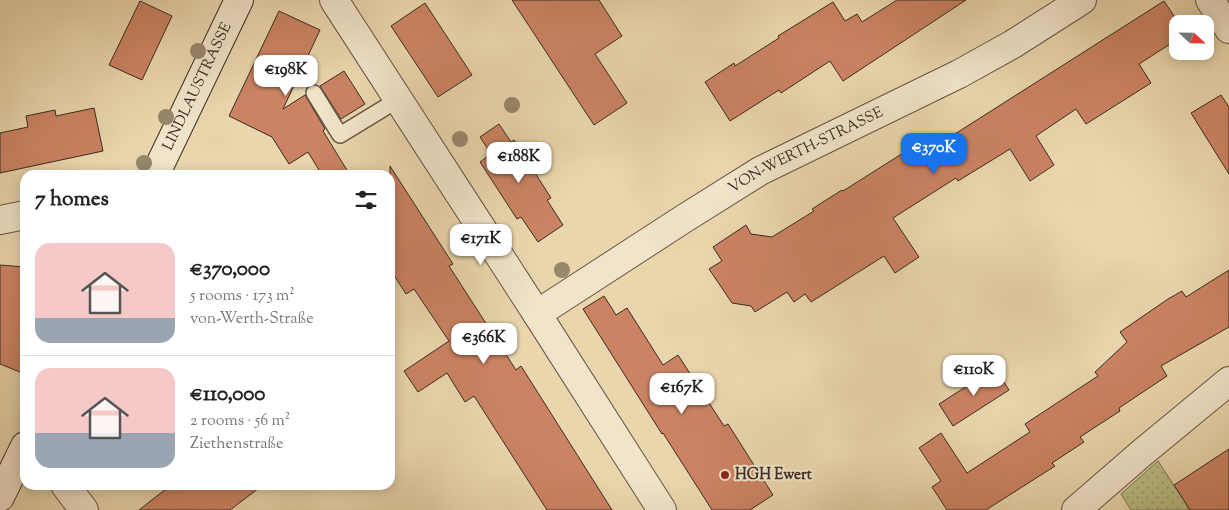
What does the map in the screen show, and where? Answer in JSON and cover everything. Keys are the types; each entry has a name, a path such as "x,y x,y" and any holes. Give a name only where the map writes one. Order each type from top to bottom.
{"street":[{"name":"LINDLAUSTRASSE","path":"157,170 239,0"},
{"path":"334,0 662,510"},
{"name":"VON-WERTH-STRASSE","path":"537,314 760,171 959,74 1013,44 1082,0"},
{"path":"1210,0 1229,29"},
{"path":"0,220 20,216"},
{"path":"1076,510 1229,381"},
{"path":"0,497 20,456"},
{"path":"69,490 84,510"}],"lane":[{"path":"314,93 340,135 398,99"}],"green space":[{"path":"1158,461 1190,510 1131,510 1121,494"}],"building":[{"path":"512,0 599,0 622,36 595,54 627,103 594,125"},
{"path":"897,0 966,0 843,81 830,61 781,93 779,90 730,121 705,82 734,63 735,66 779,38 778,36 833,2 845,21 857,14 862,22"},
{"path":"140,1 172,16 142,80 109,65"},
{"path":"1164,1 1173,15 1169,15 1169,45 1139,64 1151,83 1086,124 1076,109 1036,136 1054,165 1030,181 1010,149 958,181 956,178 893,218 919,257 895,273 884,256 811,302 805,294 794,302 787,292 755,312 751,306 732,303 709,269 722,261 713,247 746,225 751,234 772,237 814,211 812,209 930,136 936,146"},
{"path":"425,3 472,75 438,97 391,26"},
{"path":"279,11 320,30 283,109 305,95 325,129 323,131 347,170 319,170 308,152 289,164 272,137 229,116"},
{"path":"344,71 365,104 341,119 320,86"},
{"path":"1221,95 1229,107 1229,174 1191,113"},
{"path":"94,108 103,151 0,173 0,133 28,127 26,116 55,110 56,116"},
{"path":"499,124 511,142 514,140 551,198 547,200 563,225 538,242 521,217 517,219 480,162 491,154 480,137"},
{"path":"395,174 453,264 449,266 516,370 521,366 612,510 547,510 474,396 465,402 447,373 418,392 404,371 449,341 414,289 406,294 395,277"},
{"path":"0,265 20,267 20,372 0,364"},
{"path":"1229,270 1229,327 1161,366 1167,376 1119,408 1120,411 1080,437 1084,442 1052,463 1055,466 986,510 947,510 932,487 941,481 919,448 941,433 967,473 1030,432 1025,424 1098,376 1095,372 1127,342 1120,332 1182,291 1186,297"},
{"path":"604,296 616,315 627,308 663,365 678,355 724,426 728,424 773,495 750,510 712,510 583,309"},
{"path":"995,368 1009,390 953,426 939,404"},
{"path":"1229,449 1229,510 1190,510 1174,485"},
{"path":"165,490 256,490 230,510 139,510"}],"place":[{"name":"HGH Ewert","path":"725,475"}]}
